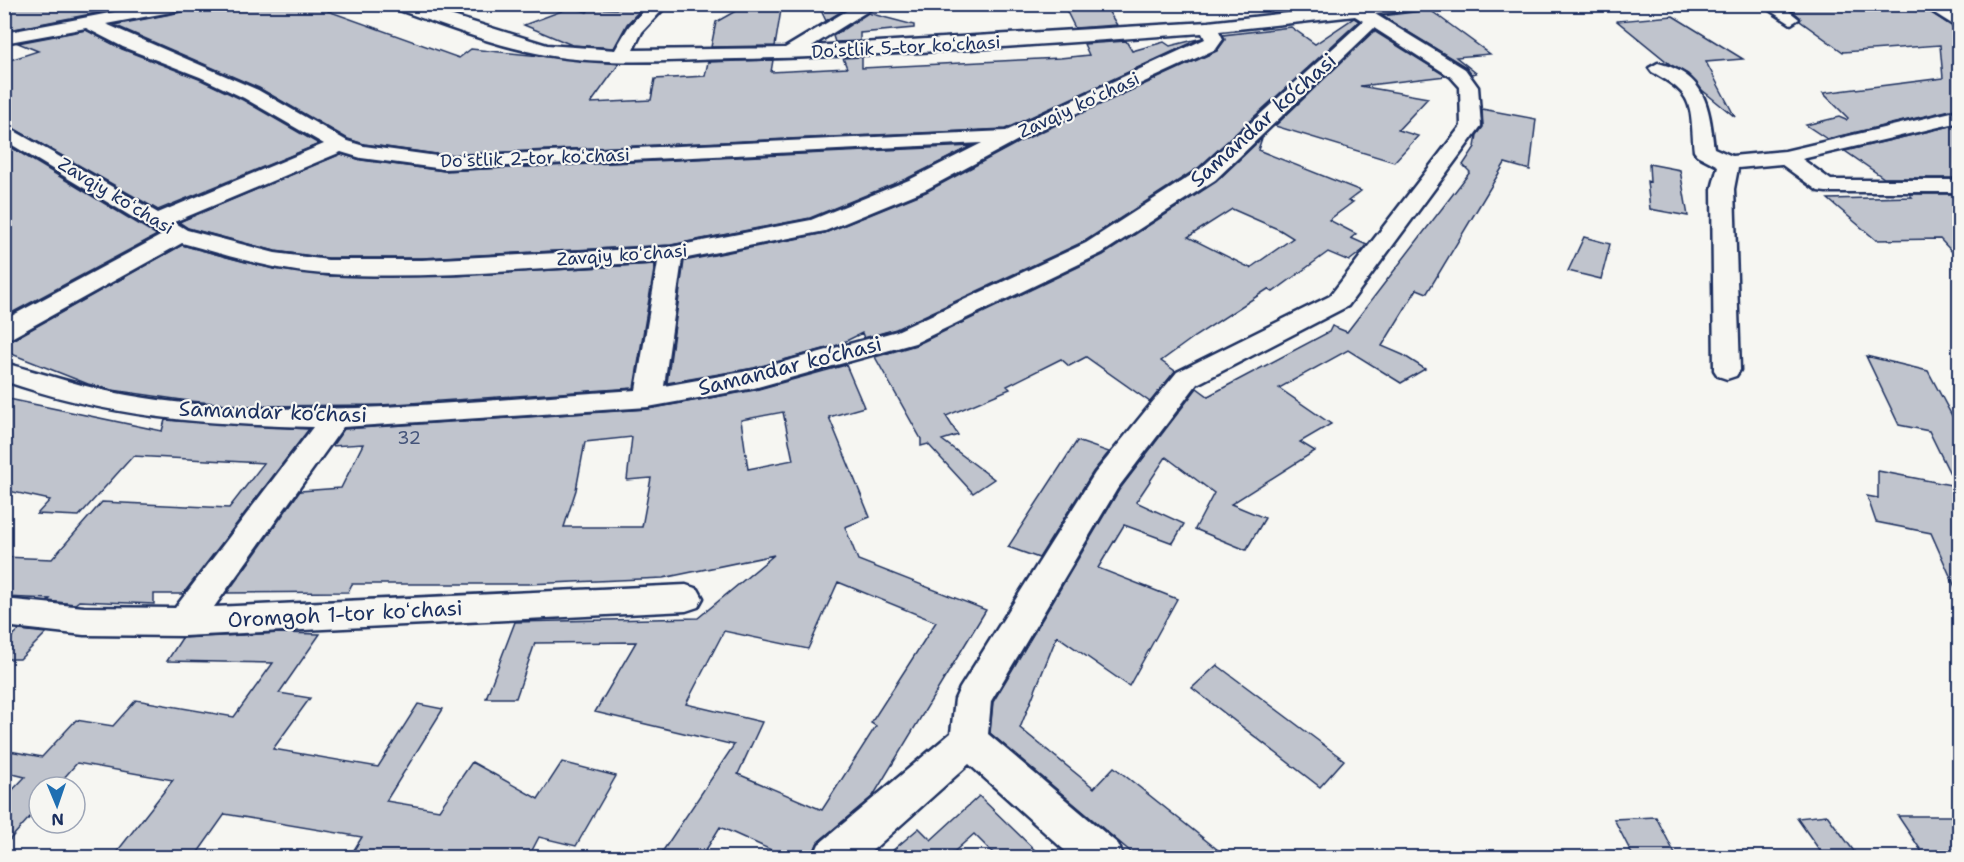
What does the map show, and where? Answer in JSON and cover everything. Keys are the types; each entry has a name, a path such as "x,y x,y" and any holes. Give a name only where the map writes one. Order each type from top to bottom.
{"street":[{"path":"4,38 188,4"},
{"name":"Doʻstlik 5-tor koʻchasi","path":"396,4 504,39 547,50 621,56 787,54 969,44 1366,16 1420,4"},
{"path":"621,56 635,30 660,4"},
{"path":"787,54 871,4"},
{"path":"1768,4 1791,19"},
{"path":"1928,4 1959,24"},
{"path":"833,858 969,741 973,699 1106,481 1187,378 1339,301 1471,126 1469,87 1458,74 1366,16"},
{"name":"Samandar ko‘chasi","path":"4,371 63,391 129,405 213,415 335,418 648,398 754,380 906,337 1094,248 1207,175 1366,16"},
{"name":"Doʻstlik 2-tor koʻchasi","path":"90,22 129,43 207,73 242,90 340,145 361,152 399,159 444,163 1011,136"},
{"name":"Zavqiy koʻchasi","path":"4,131 179,235 274,260 328,267 422,267 671,254 817,226 917,185 1011,136 1210,45 1214,39 1208,27"},
{"path":"669,55 682,62 703,64 981,52"},
{"path":"1658,68 1687,82 1698,96 1704,151 1728,163 1785,157 1959,116"},
{"path":"158,221 340,145"},
{"path":"1785,157 1826,186 1959,186"},
{"path":"1727,370 1723,189 1728,163"},
{"path":"4,331 179,235"},
{"path":"648,398 671,254"},
{"path":"184,622 335,418"},
{"name":"Oromgoh 1-tor koʻchasi","path":"4,612 84,621 184,622 686,598"},
{"path":"969,741 1104,858"}],"building":[{"path":"4,4 142,4 4,31"},
{"path":"223,4 327,4 328,11 459,58 471,49 619,64 591,103 651,100 655,79 705,76 708,62 773,60 771,72 847,68 843,58 862,57 862,68 1060,58 1089,55 1084,44 1126,41 1132,51 1164,42 1170,46 1202,38 1005,129 444,155 364,144 348,139 259,88 114,25"},
{"path":"626,4 646,4 627,24 614,48 572,45 524,25 572,7 587,12 590,8 616,9"},
{"path":"748,4 782,4 775,46 711,47 716,22"},
{"path":"818,4 834,4 847,8 826,21"},
{"path":"1063,4 1104,4 1117,25 1075,28"},
{"path":"1784,4 1918,4 1959,31 1959,108 1827,139 1806,125 1839,117 1846,120 1848,118 1823,93 1943,78 1940,45 1843,52 1800,21 1800,17"},
{"path":"1430,10 1490,54 1456,57 1476,73 1471,74 1466,67 1382,16"},
{"path":"868,13 914,25 914,28 860,33 860,41 835,42 833,36"},
{"path":"1673,16 1743,59 1706,62 1735,117 1702,90 1688,74 1671,65 1617,21"},
{"path":"1354,18 1359,21 1198,168 1085,241 896,329 864,338 862,333 838,345 754,368 667,383 684,261 825,233 926,192 1019,142 1217,51 1225,40 1223,35 1291,27 1315,44"},
{"path":"86,30 122,49 199,79 243,100 319,144 158,210 4,123 4,62 38,51 18,43"},
{"path":"1374,31 1446,76 1360,86 1428,98 1398,130 1418,136 1394,162 1275,126"},
{"path":"1482,109 1536,119 1530,170 1505,163 1427,293 1417,289 1382,346 1403,355 1425,369 1401,383 1348,350 1279,388 1331,424 1300,442 1315,451 1231,504 1265,518 1246,550 1195,529 1214,493 1166,457 1136,502 1184,524 1173,543 1124,525 1098,568 1177,599 1129,686 1057,636 1020,728 1094,788 1114,767 1228,858 1138,858 990,733 993,702 1119,490 1197,388 1208,396 1329,332 1332,326 1347,332 1470,172 1463,165 1475,147 1477,135 1483,127"},
{"path":"1959,124 1959,178 1884,178 1845,151"},
{"path":"1262,138 1258,150 1361,191 1348,201 1353,202 1329,220 1356,234 1351,238 1367,245 1349,261 1328,252 1273,292 1268,289 1194,337 1161,361 1175,371 1150,402 1086,357 1069,366 1061,359 1007,386 1010,389 946,416 958,435 942,440 994,479 973,493 928,444 921,446 921,439 875,357 916,345 1103,255 1216,182","holes":["1232,209 1293,238 1250,268 1188,237"]},
{"path":"4,143 157,235 4,317"},
{"path":"972,146 908,178 810,218 671,245 422,258 328,258 275,251 188,228 179,222 341,154 361,160 444,171"},
{"path":"1649,164 1680,170 1688,216 1650,209 1647,181 1650,182"},
{"path":"1909,194 1959,194 1959,259 1940,239 1876,240 1828,199 1912,197"},
{"path":"1584,237 1610,244 1601,279 1568,271"},
{"path":"182,245 273,269 329,276 452,276 655,264 634,388 381,405 252,406 189,401 112,390 88,384 4,351 4,341 14,339"},
{"path":"1866,356 1928,371 1959,429 1959,596 1931,533 1876,522 1867,496 1878,498 1878,471 1956,486 1929,431 1899,425"},
{"path":"846,365 864,407 829,417 870,517 845,527 858,560 986,610 873,796 818,842 811,858 789,858 720,827 701,858 658,858 734,745 595,712 636,642 535,643 516,698 486,698 515,622 698,618 774,555 663,578 529,584 352,584 348,592 227,593 300,491 341,488 363,444 332,446 344,429 648,409 755,390","holes":["783,412 793,460 748,469 741,420","632,437 627,480 651,478 642,527 564,527 576,490 585,442","838,582 936,622 871,723 876,726 822,810 738,774 762,722 686,704 724,631 808,649"]},
{"path":"4,398 162,431 165,420 309,429 183,594 154,594 154,604 79,601 75,604 48,601 50,599 4,597 4,557 52,559 102,502 229,508 264,463 133,456 79,516 37,514 50,500 4,490"},
{"path":"1077,441 1109,452 1093,472 1039,558 1008,547"},
{"path":"19,630 46,633 20,659 4,659 4,644"},
{"path":"281,633 320,634 279,693 310,698 273,749 378,767 418,704 443,709 386,801 439,810 472,762 538,799 562,762 616,776 576,846 539,837 528,858 349,858 362,837 225,814 194,858 112,858 173,780 77,763 66,775 27,775 27,820 4,846 4,799 25,777 4,772 4,750 42,757 76,720 113,726 136,700 234,717 273,663 167,661 182,638"},
{"path":"1217,665 1344,760 1320,787 1192,688"},
{"path":"979,796 1043,858 998,858 974,834 947,858 884,858 919,828 931,840"},
{"path":"1827,815 1859,858 1825,858 1797,818"},
{"path":"1898,816 1952,816 1959,826 1959,858 1926,858"},
{"path":"1656,817 1677,858 1634,858 1614,819"}]}
